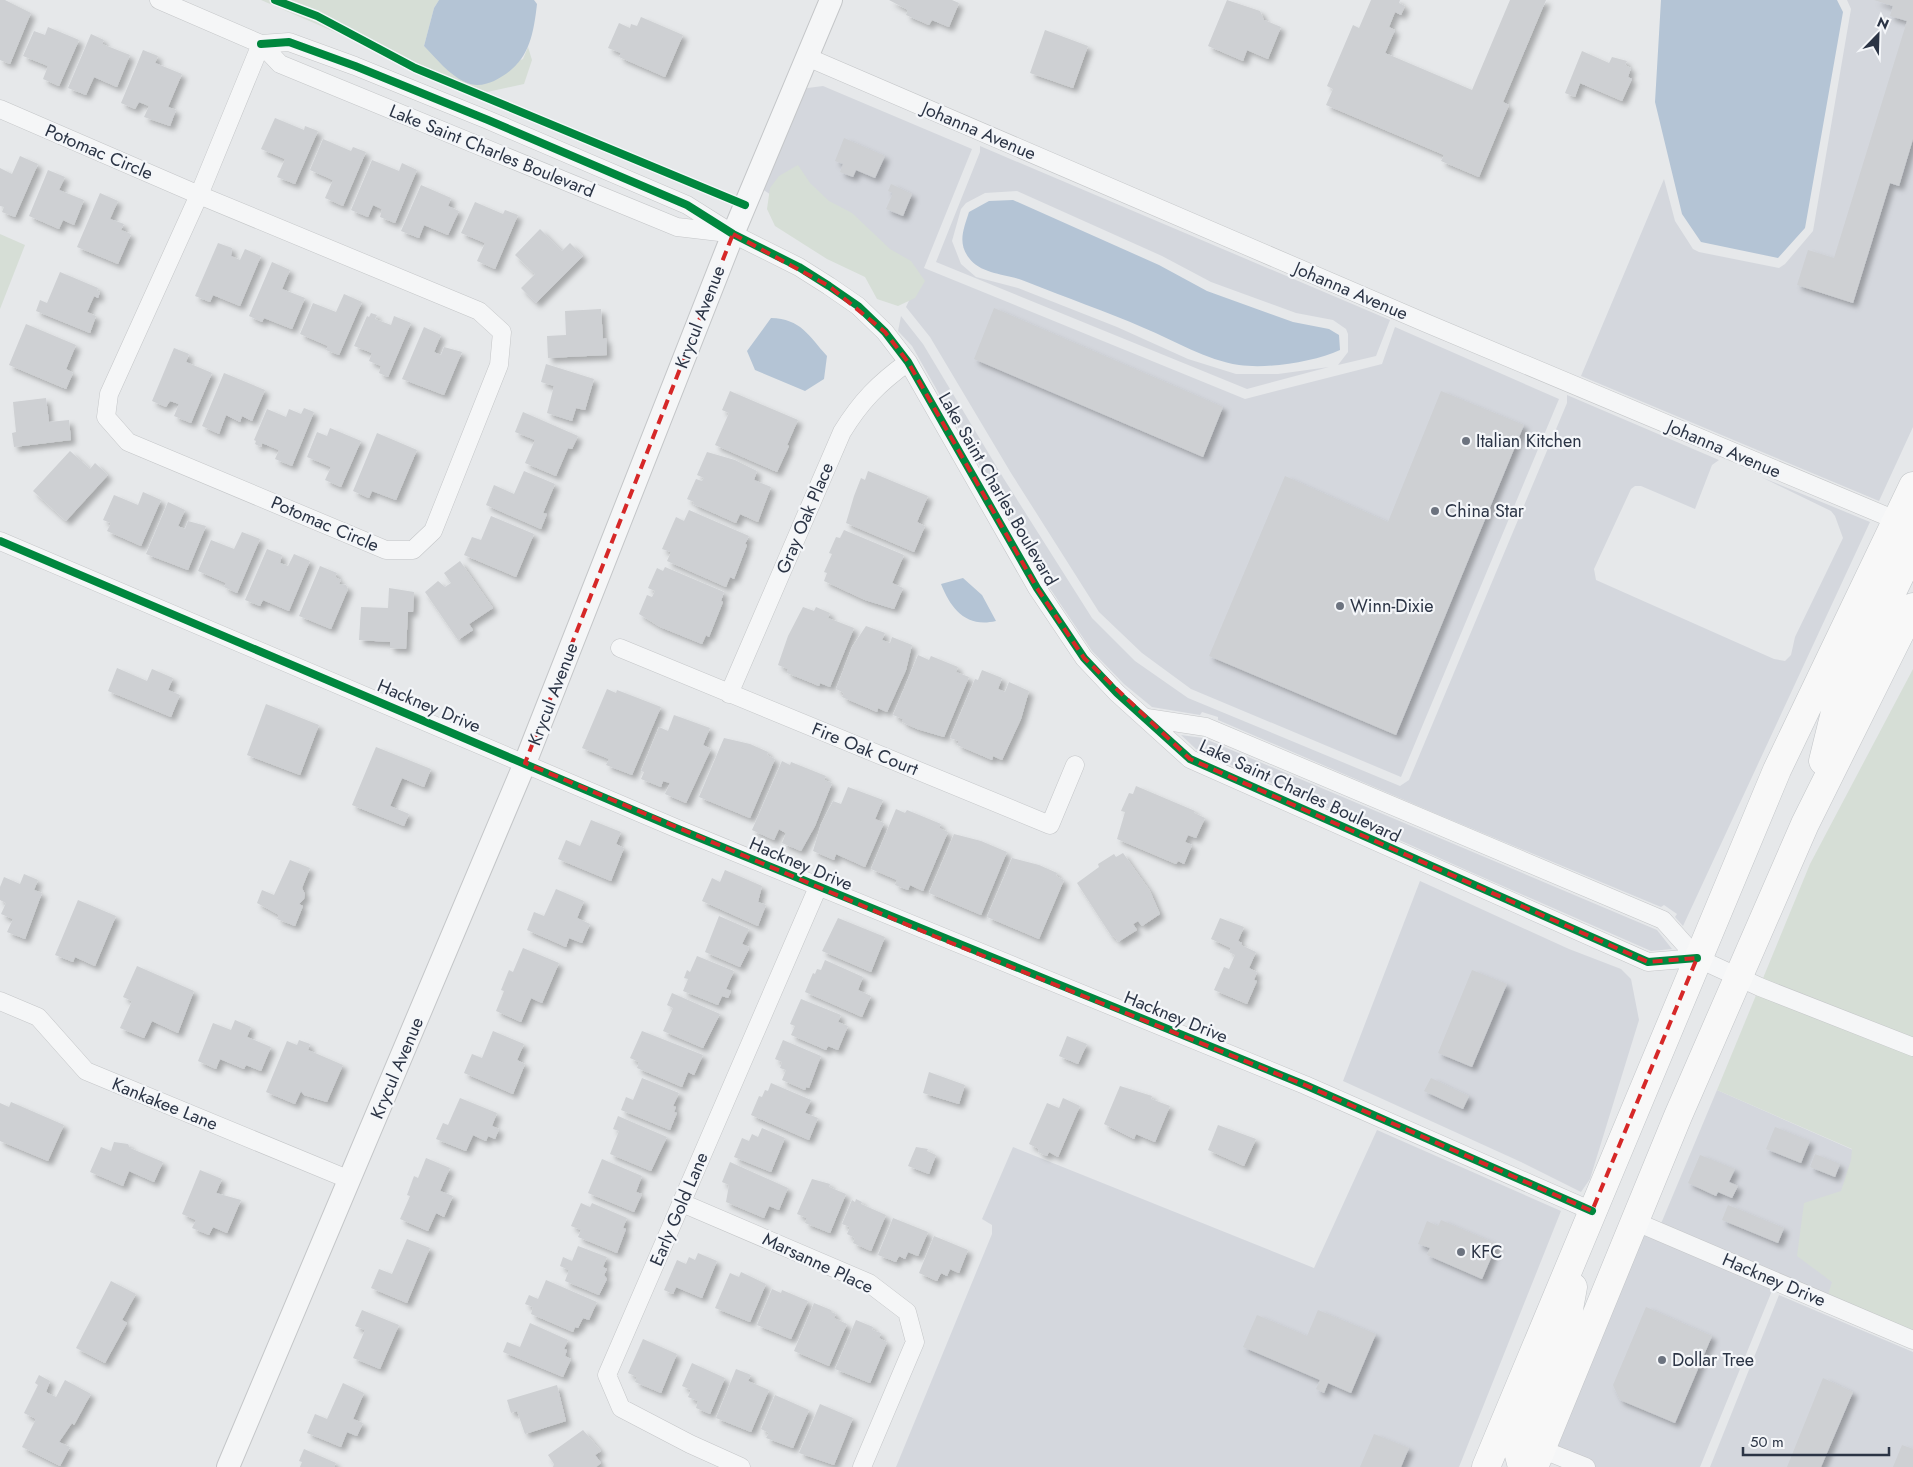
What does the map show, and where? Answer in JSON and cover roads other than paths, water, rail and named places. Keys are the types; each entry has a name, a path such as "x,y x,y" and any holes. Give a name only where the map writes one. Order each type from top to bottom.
{"main road":[{"path":"1495,1462 1576,1250 1777,770 1816,683 1898,521 1913,486"},
{"path":"1812,809 1836,708 1907,561 1911,543 1908,528 1898,521"},
{"path":"1576,1250 1571,1305 1565,1331 1522,1439 1520,1455 1532,1461 1738,976 1812,809 1913,607"}],"street":[{"name":"Lake Saint Charles Boulevard","path":"159,0 261,44 280,64 677,227 733,234"},
{"name":"Krycul Avenue","path":"228,1467 526,763 733,234 831,0"},
{"name":"Lake Saint Charles Boulevard","path":"261,44 289,42 364,70 687,205 733,234 799,267 858,306 885,332 908,362 1037,588 1084,658 1117,693 1147,718 1190,759 1468,884 1648,962 1697,958"},
{"name":"Potomac Circle","path":"0,109 199,195 479,311 502,332 499,365 433,531 413,550 386,550 128,442 106,417 109,394 199,195 261,44"},
{"name":"Johanna Avenue","path":"807,57 1452,334 1898,521"},
{"name":"Gray Oak Place","path":"730,694 842,432 866,396 879,383 908,362"},
{"name":"Hackney Drive","path":"0,541 818,888 1305,1085 1592,1211"},
{"name":"Fire Oak Court","path":"620,648 1050,825 1075,765"},
{"name":"Lake Saint Charles Boulevard","path":"1147,718 1206,727 1663,920 1697,958 1913,1046"},
{"name":"Early Gold Lane","path":"741,1467 690,1444 621,1408 607,1376 818,888"},
{"name":"Kankakee Lane","path":"0,1001 38,1017 86,1072 350,1180"},
{"name":"Marsanne Place","path":"682,1203 869,1282 907,1312 915,1342 862,1467"},
{"name":"Hackney Drive","path":"1634,1221 1913,1340"},
{"path":"1532,1461 1586,1467"}],"water":[{"path":"439,0 534,0 537,4 531,39 527,49 514,67 494,81 487,84 472,85 459,79 443,66 424,46 434,8"},
{"path":"1661,0 1837,0 1843,12 1805,228 1778,258 1701,242 1682,214 1655,102"},
{"path":"1013,200 1159,265 1207,291 1293,322 1329,329 1339,335 1340,350 1291,364 1251,366 1227,363 1203,355 1101,310 1020,279 981,268 974,264 963,247 963,235 969,212 989,201"},
{"path":"771,318 790,321 814,341 827,356 824,379 805,391 755,370 747,351"},
{"path":"963,578 982,595 996,621 976,622 968,619 955,609 941,584"}],"place":[{"name":"Italian Kitchen","path":"1466,441"},
{"name":"China Star","path":"1435,511"},
{"name":"Winn-Dixie","path":"1340,606"},
{"name":"KFC","path":"1461,1252"},
{"name":"Dollar Tree","path":"1662,1360"}]}
